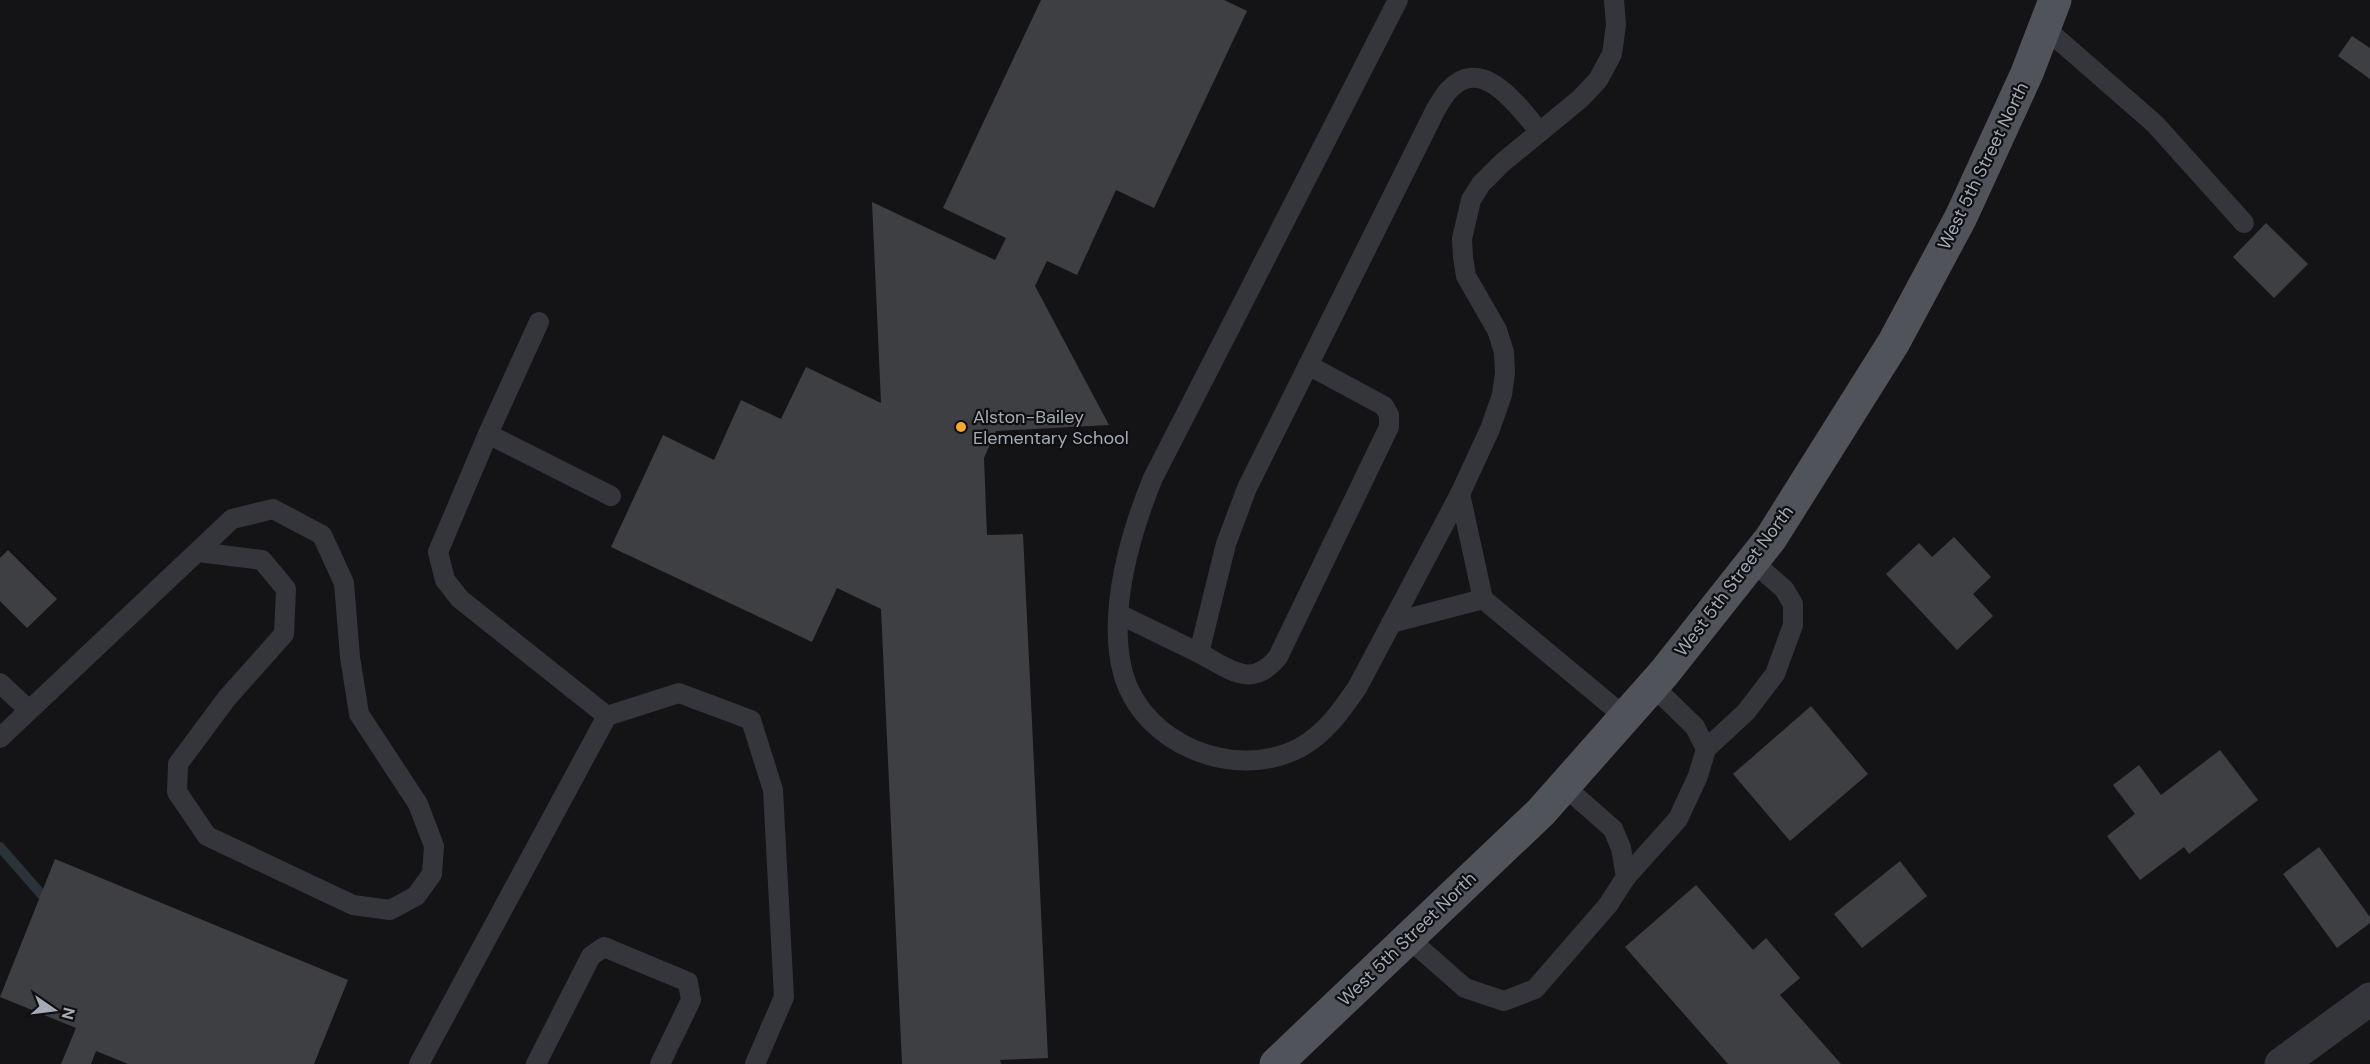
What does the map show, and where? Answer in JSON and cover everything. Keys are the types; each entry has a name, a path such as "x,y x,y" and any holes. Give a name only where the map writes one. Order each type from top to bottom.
{"main road":[{"name":"West 5th Street North","path":"1276,1064 1541,812 1653,686 1771,538 1894,342 1961,217 2027,73 2050,14"}],"street":[{"path":"2281,1064 2370,999"}],"lane":[{"path":"1398,0 1154,478 1141,509 1133,538 1121,592 1119,614 1120,650 1124,674 1136,700 1156,725 1184,747 1210,756 1241,760 1269,759 1301,747 1324,731 1338,716 1357,688 1460,494 1490,429 1502,395 1505,373 1504,352 1497,330 1466,276 1462,239 1471,200 1481,184 1598,80 1612,54 1616,25 1614,0"},
{"path":"2050,14 2155,124 2244,223"},
{"path":"1199,653 1235,518 1247,488 1436,109 1449,90 1457,83 1468,78 1480,78 1492,82 1503,90 1540,132"},
{"path":"539,321 438,552 445,580 460,599 607,716"},
{"path":"1119,614 1245,675 1257,675 1268,669 1278,657 1389,427 1389,416 1384,406 1308,365"},
{"path":"488,434 611,496"},
{"path":"1460,494 1484,599 1625,717"},
{"path":"0,738 232,519 273,509 322,536 344,583 350,657 359,714 418,804 434,846 432,874 416,896 390,910 352,904 207,836 177,792 178,764 227,698 284,634 286,589 262,560 198,552"},
{"path":"1408,938 1465,988 1504,1001 1535,989 1608,905 1626,877 1678,819 1698,776 1706,749 1746,712 1775,674 1793,625 1793,604 1784,589 1752,561"},
{"path":"1391,623 1484,599"},
{"path":"0,683 29,710"},
{"path":"1653,686 1695,727 1706,749"},
{"path":"419,1064 607,716 679,693 751,720 773,790 784,997 755,1064"},
{"path":"1564,786 1613,829 1621,848 1626,877"},
{"path":"537,1064 591,956 604,946 688,982 691,1000 660,1064"}],"building":[{"path":"1041,0 1224,0 1247,11 1154,208 1116,190 1077,275 1047,261 1035,286 1109,425 996,431 984,458 987,535 1023,534 1048,1058 1000,1060 1001,1064 902,1064 881,609 837,588 812,642 611,547 663,435 714,460 741,400 781,419 806,367 881,403 872,202 995,260 1006,238 943,208"},
{"path":"2352,36 2370,48 2370,79 2338,56"},
{"path":"2266,223 2308,264 2274,298 2233,257"},
{"path":"1954,537 1991,577 1973,594 1993,616 1957,650 1886,574 1919,543 1932,557"},
{"path":"8,550 57,599 27,628 0,601 0,558"},
{"path":"1811,706 1868,774 1790,841 1733,774"},
{"path":"2220,750 2258,800 2189,854 2184,847 2140,880 2107,836 2135,814 2113,785 2139,765 2161,795"},
{"path":"2319,847 2370,917 2370,923 2337,948 2283,874"},
{"path":"55,859 348,980 314,1064 128,1064 96,1051 91,1064 61,1064 76,1028 0,997"},
{"path":"1900,861 1927,896 1862,948 1834,914"},
{"path":"1696,885 1753,950 1766,938 1800,978 1780,995 1841,1064 1728,1064 1625,947"}],"waterway":[{"path":"0,847 49,903"}],"place":[{"name":"Alston-Bailey Elementary School","path":"961,427"}]}
